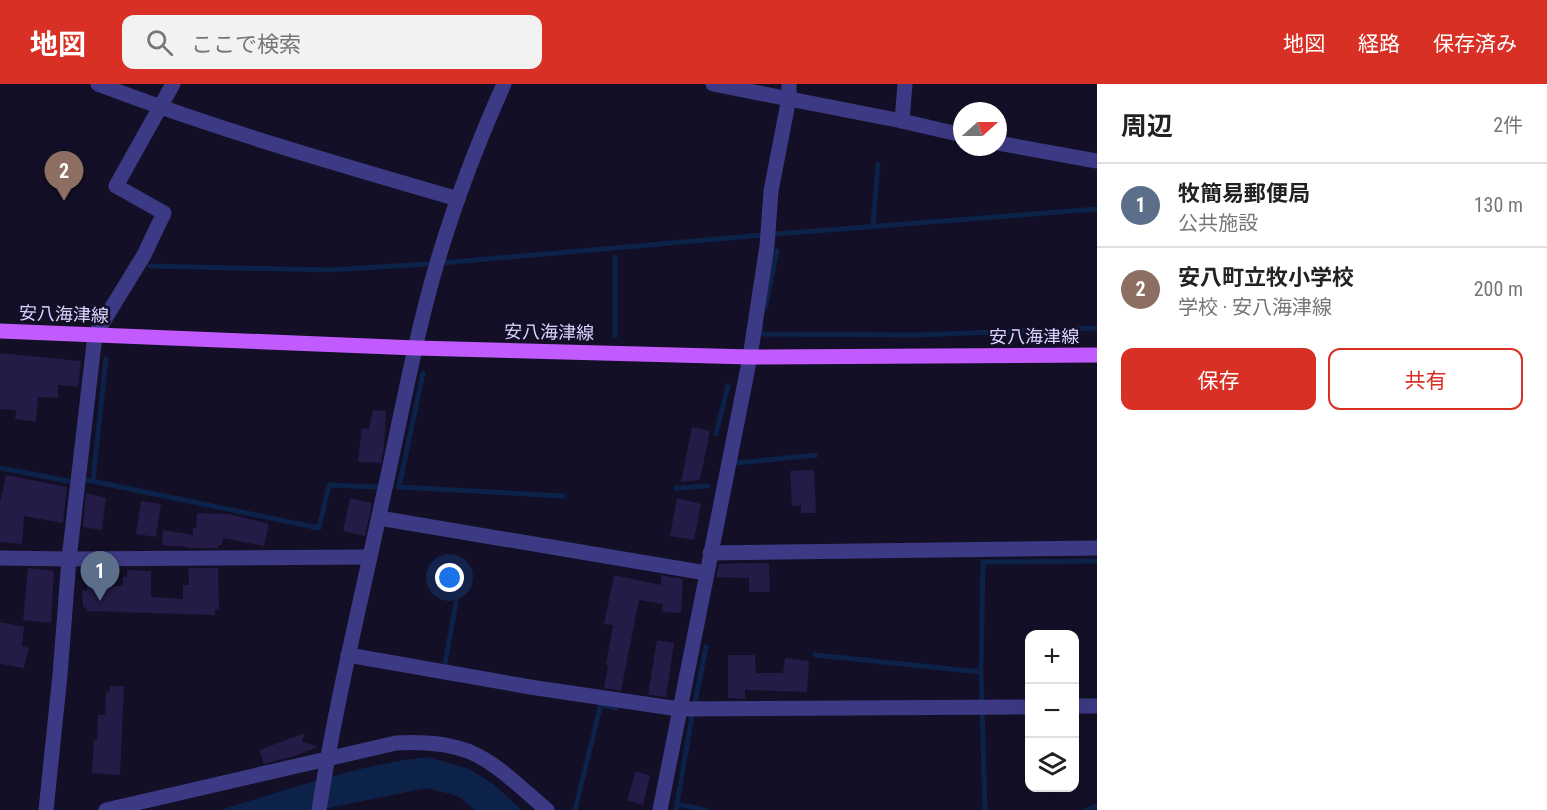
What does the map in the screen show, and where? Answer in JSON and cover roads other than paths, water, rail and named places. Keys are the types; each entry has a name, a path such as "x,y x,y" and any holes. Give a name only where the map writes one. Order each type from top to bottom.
{"main road":[{"name":"安八海津線","path":"0,331 416,348 750,357 1097,355"}],"street":[{"path":"98,84 160,108 279,147 458,199"},
{"path":"46,810 69,559 95,335 144,255 164,213 116,186 173,84"},
{"path":"319,810 348,655 437,263 458,199 504,84"},
{"path":"713,84 789,91 953,133"},
{"path":"902,121 905,84"},
{"path":"660,810 750,357 767,246 771,191 789,91"},
{"path":"1007,145 1097,161"},
{"path":"379,518 706,573"},
{"path":"710,553 1097,548"},
{"path":"0,558 370,557"},
{"path":"348,655 530,687 679,709 1025,707"},
{"path":"1079,706 1097,706"},
{"path":"106,810 396,742 426,741 448,744 489,760 547,810"}],"water":[{"path":"427,757 467,768 492,783 522,810 475,810 458,796 427,788 318,810 220,810 348,772"}],"waterway":[{"path":"873,226 878,164"},
{"path":"776,234 1097,209"},
{"path":"441,263 763,235"},
{"path":"765,308 777,251"},
{"path":"615,257 615,336"},
{"path":"150,266 328,270 429,264"},
{"path":"761,326 762,334 917,335 1097,328"},
{"path":"93,480 106,359"},
{"path":"423,373 399,487 563,496"},
{"path":"716,434 728,386"},
{"path":"737,463 816,455"},
{"path":"0,468 68,481"},
{"path":"87,480 319,528 329,485 378,487"},
{"path":"676,488 708,486"},
{"path":"815,655 981,672 983,562 1097,561"},
{"path":"445,663 456,603"},
{"path":"695,702 706,647"},
{"path":"981,672 985,810"},
{"path":"575,810 601,704 616,708"},
{"path":"677,804 692,716"},
{"path":"676,810 677,804 706,810"},
{"path":"1086,810 1097,806"}],"place":[{"name":"安八町立牧小学校","path":"64,201"},
{"name":"牧簡易郵便局","path":"100,601"}]}
